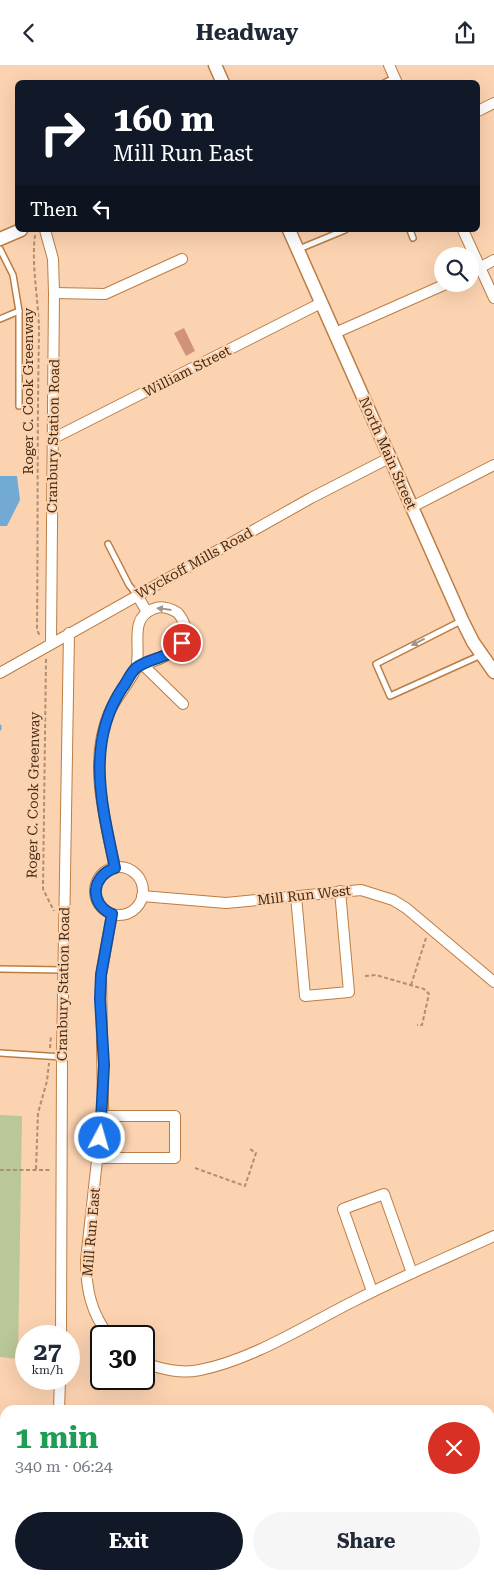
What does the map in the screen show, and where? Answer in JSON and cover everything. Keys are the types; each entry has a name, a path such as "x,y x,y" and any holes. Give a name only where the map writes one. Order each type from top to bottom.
{"street":[{"path":"215,65 222,80"},
{"path":"389,65 396,80"},
{"path":"480,110 494,103"},
{"path":"0,239 16,232"},
{"name":"Cranbury Station Road","path":"46,232 53,259 54,293 52,643"},
{"name":"North Main Street","path":"289,232 462,620 481,655 494,672"},
{"path":"464,232 494,298"},
{"path":"54,293 105,294 182,259"},
{"path":"480,267 494,261"},
{"path":"335,333 434,289"},
{"name":"William Street","path":"54,439 321,303"},
{"name":"Wyckoff Mills Road","path":"0,673 137,595 389,458"},
{"path":"412,507 494,465"},
{"path":"137,595 147,612"},
{"path":"115,868 101,800 100,750 109,713 139,667 178,649 185,637 186,628 178,613 162,607 147,612 138,625 139,667 183,704"},
{"name":"Cranbury Station Road","path":"61,1325 62,1057 69,633"},
{"path":"115,868 128,869 138,877 141,883 142,896 134,909 120,915 112,914 101,907 95,894 98,880 108,870 115,868"},
{"name":"Mill Run West","path":"142,896 226,903 361,890 393,900 406,908 494,982"},
{"path":"296,896 305,996 349,992 340,891"},
{"name":"Mill Run East","path":"103,1325 91,1304 86,1277 102,1116 104,1065 100,999 101,975 112,914"},
{"path":"97,1158 175,1158 175,1116 102,1116"},
{"path":"372,1291 343,1209 384,1195 412,1273"},
{"path":"155,1366 171,1371 199,1370 233,1360 372,1291 494,1237"},
{"path":"59,1405 60,1390"}],"lane":[{"path":"297,250 340,232"},
{"path":"411,232 413,238"},
{"path":"0,249 13,275 19,311 19,406"},
{"path":"0,319 19,311"},
{"path":"108,544 129,585 137,595"},
{"path":"462,620 376,665 390,696 481,655"},
{"path":"0,969 64,970"},
{"path":"0,1053 62,1057"}],"path":[{"name":"Roger C. Cook Greenway","path":"35,235 34,261 38,297 40,426 37,630 40,637"},
{"name":"Roger C. Cook Greenway","path":"46,657 43,889 54,910 54,917"},
{"path":"411,985 424,943 432,931"},
{"path":"364,976 376,975 424,989 429,995 422,1025 417,1025"},
{"path":"36,1169 38,1113 47,1081 51,1031"},
{"path":"195,1168 245,1186 256,1153 250,1149"},
{"path":"0,1170 36,1169 62,1171"}],"green space":[{"path":"0,1115 22,1116 19,1325 15,1325 15,1359 0,1357"}],"water":[{"path":"0,476 17,476 20,500 7,526 0,526"}],"building":[{"path":"184,328 195,351 186,356 174,333"}],"route":[{"path":"100,1138 104,1065 100,999 101,975 112,914 101,907 95,894 98,880 102,874 115,868 101,800 99,773 101,741 104,726 117,696 136,668 170,654 178,649 182,643"}]}
